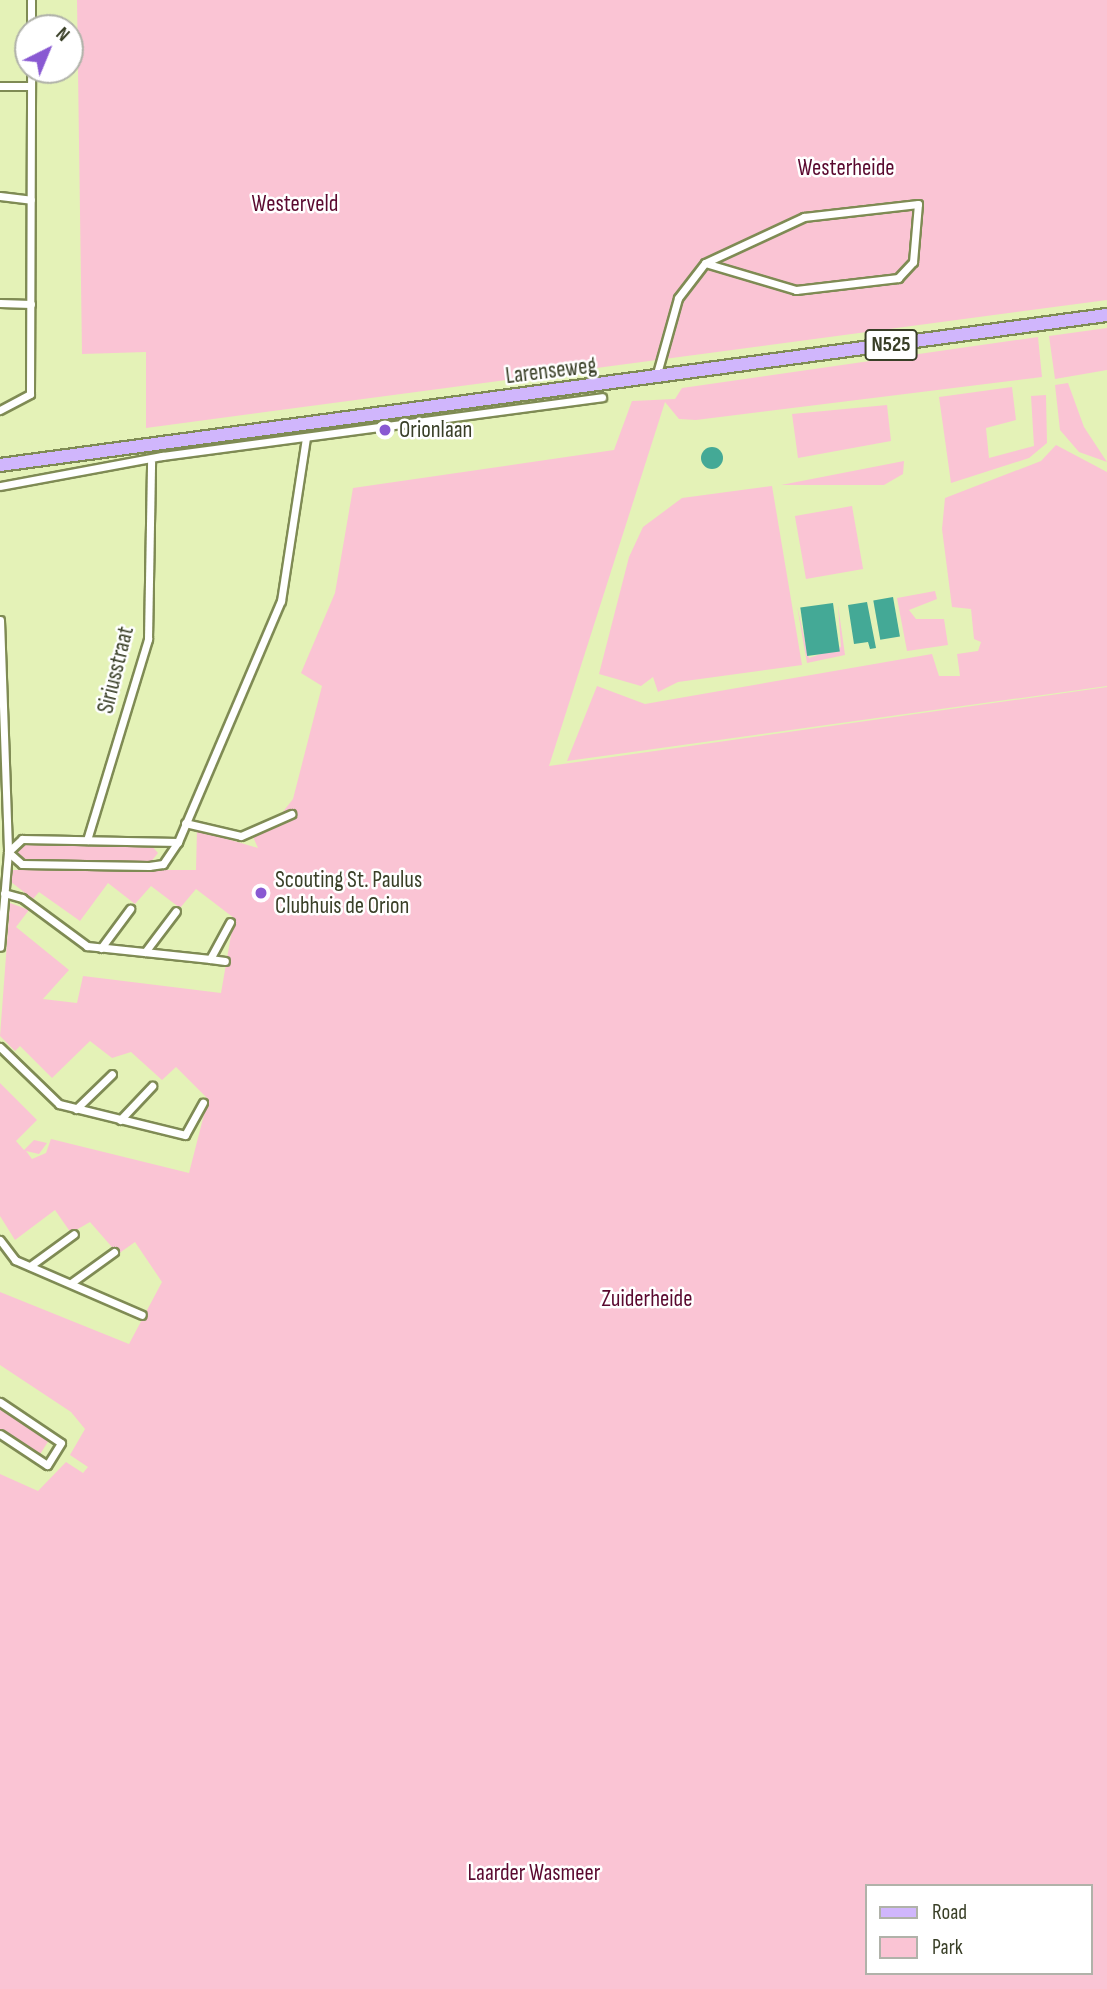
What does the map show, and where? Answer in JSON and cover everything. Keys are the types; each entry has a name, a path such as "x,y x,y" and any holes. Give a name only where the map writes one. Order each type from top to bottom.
{"main road":[{"name":"Larenseweg","path":"0,465 638,381 1107,315"}],"street":[{"path":"0,86 31,86 32,200 30,394 0,410"},
{"path":"0,196 32,200"},
{"path":"656,378 678,298 705,264 804,217 918,204 913,262 898,278 796,290 705,264"},
{"path":"0,303 32,304"},
{"name":"Larenseweg","path":"0,486 306,438 603,397"},
{"path":"4,852 22,864 163,864 178,842 281,601 306,438"},
{"name":"Siriusstraat","path":"87,840 148,639 151,462"},
{"path":"0,620 4,852 0,947"},
{"path":"185,823 241,836 291,814"},
{"path":"4,852 22,839 178,842"},
{"path":"4,893 22,898 87,946 225,961"},
{"path":"101,948 130,909"},
{"path":"145,952 176,911"},
{"path":"210,959 230,922"},
{"path":"0,1047 59,1104 76,1109 185,1135 203,1103"},
{"path":"76,1109 112,1074"},
{"path":"120,1120 152,1086"},
{"path":"30,1266 74,1234"},
{"path":"0,1240 15,1260 142,1314"},
{"path":"71,1283 114,1252"},
{"path":"0,1402 61,1443 47,1465 0,1434"}],"green space":[{"name":"Westerveld","path":"77,0 1107,0 1107,300 146,428 146,352 82,354 78,84 84,84 84,14 77,14"},
{"path":"1107,328 1107,370 1055,379 1049,336"},
{"name":"Zuiderheide","path":"1038,337 1042,377 696,420 679,419 665,402 549,766 1107,687 1107,1989 0,1989 0,1474 38,1491 66,1462 83,1473 88,1467 70,1455 85,1429 71,1412 0,1365 0,1292 129,1344 162,1282 135,1242 118,1254 90,1222 71,1233 55,1210 15,1240 0,1216 0,1083 37,1120 16,1141 24,1150 34,1140 47,1143 39,1154 26,1151 32,1159 46,1153 51,1139 189,1173 208,1099 176,1067 162,1080 131,1052 112,1058 90,1041 52,1078 20,1046 15,1051 0,1036 10,903 29,910 16,927 69,970 43,999 77,1003 83,976 221,993 234,918 196,889 180,908 151,886 135,904 108,883 80,921 39,892 33,899 11,882 11,870 196,870 197,830 258,848 253,837 289,820 291,811 282,813 293,799 322,686 301,673 335,593 353,488 614,450 632,401 675,399 682,388"},
{"path":"1068,383 1084,427 1107,462 1079,452 1060,430 1055,385"},
{"path":"1012,387 1016,420 986,428 989,458 1034,446 1031,396 1046,395 1047,443 1029,458 951,483 939,397"},
{"path":"887,405 891,441 798,458 792,414"},
{"path":"1056,445 1107,472 1107,686 567,761 597,686 645,704 932,654 939,676 960,676 957,654 978,651 981,642 974,639 971,609 952,607 942,529 945,498 1041,461"},
{"path":"904,461 903,474 884,485 781,485"},
{"path":"772,486 802,665 678,682 658,692 653,677 641,686 599,674 629,557 643,527 682,498"},
{"path":"852,506 863,569 806,579 795,516"},
{"path":"935,591 937,599 909,610 916,619 944,619 948,645 907,651 897,598"},
{"path":"838,605 845,655 807,663 797,606 809,658 841,647"},
{"path":"24,842 150,844 158,853 150,863 23,861 15,854"},
{"path":"0,1408 49,1440 39,1456 0,1431"}],"water":[{"path":"712,447 720,450 723,458 720,466 712,469 704,466 701,458 704,450"},
{"path":"893,597 900,636 880,640 873,600"},
{"path":"867,602 876,648 870,649 868,642 854,644 848,605"},
{"path":"833,603 840,652 807,656 800,608"}],"place":[{"name":"Orionlaan","path":"385,430"},
{"name":"Scouting St. Paulus Clubhuis de Orion","path":"261,893"}],"park label":[{"name":"Westerheide","path":"846,168"},
{"name":"Laarder Wasmeer","path":"534,1873"}]}
